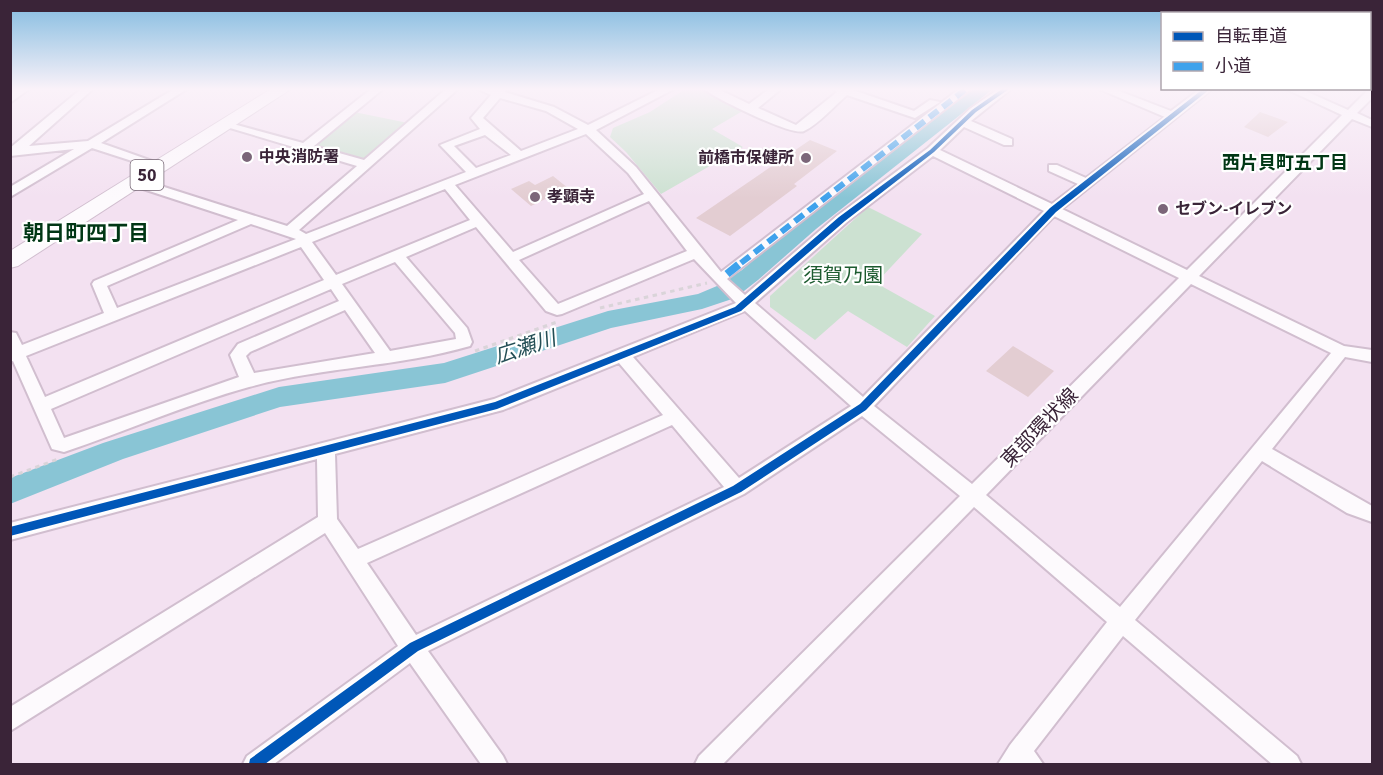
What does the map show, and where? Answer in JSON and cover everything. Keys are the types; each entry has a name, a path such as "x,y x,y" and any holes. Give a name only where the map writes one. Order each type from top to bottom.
{"highway":[{"name":"50","path":"10,261 226,125"}],"street":[{"path":"14,152 46,125"},
{"path":"10,193 122,125"},
{"path":"227,125 366,165"},
{"path":"304,148 333,125"},
{"path":"290,231 412,125"},
{"path":"483,125 520,156"},
{"path":"579,125 588,130 632,170 696,253 863,406 974,496 1289,765"},
{"path":"14,355 599,125"},
{"path":"785,125 800,129 804,125"},
{"path":"734,289 835,189 861,173 921,125"},
{"path":"734,289 842,219 932,151 961,125"},
{"path":"971,125 1008,142"},
{"path":"255,765 414,646 737,489 863,406 1053,210 1161,125"},
{"name":"東部環状線","path":"707,765 1339,125"},
{"path":"474,173 446,145 487,130"},
{"path":"14,152 91,144 160,166"},
{"path":"932,151 1341,351 1372,356"},
{"path":"1067,158 1050,170 1086,183"},
{"path":"135,182 300,235 386,357"},
{"path":"447,184 551,308 562,310 696,253"},
{"path":"510,259 650,196"},
{"path":"112,315 99,284 249,220"},
{"path":"41,406 478,221"},
{"path":"10,337 14,355 58,444 64,445 247,381 310,368 453,347 465,339 398,256"},
{"path":"10,532 497,405 623,357 738,309 734,289"},
{"path":"247,381 247,375 238,355 244,348 348,303"},
{"path":"1020,761 1121,621 1262,452 1341,351"},
{"path":"623,357 674,417 730,477 737,489"},
{"path":"356,558 674,417"},
{"path":"326,448 328,520 356,558 402,633 414,646 495,765"},
{"path":"1262,452 1354,507 1372,514"},
{"path":"10,720 328,520"}],"green space":[{"path":"337,125 405,125 367,158 361,160 313,147 314,143"},
{"path":"620,125 719,125 712,129 743,147 661,194 626,152 610,137 613,128"},
{"name":"須賀乃園","path":"868,207 922,234 876,283 935,316 907,347 848,311 815,340 770,307 770,296"}],"building":[{"path":"1246,125 1284,125 1268,137 1244,127"},
{"path":"810,140 837,151 794,184 797,186 730,236 696,218"},
{"name":"孝顕寺","path":"553,176 568,188 531,206 511,189 529,181 535,185"},
{"path":"1013,346 1054,371 1028,397 986,371"}],"waterway":[{"name":"広瀬川","path":"10,491 113,451 279,397 445,373 608,320 702,301 726,292 750,275 808,224 937,125"}],"marked path":[{"path":"727,274 919,125"}],"cycle path":[{"path":"10,532 497,405 738,309 842,219 932,151 959,125"},
{"path":"255,764 414,647 737,489 863,407 1053,210 1161,125"}],"place":[{"name":"中央消防署","path":"247,157"},
{"name":"前橋市保健所","path":"806,158"},
{"name":"孝顕寺","path":"535,197"},
{"name":"セブン-イレブン","path":"1163,209"}],"district":[{"name":"西片貝町五丁目","path":"1285,163"},
{"name":"朝日町四丁目","path":"86,233"}]}
